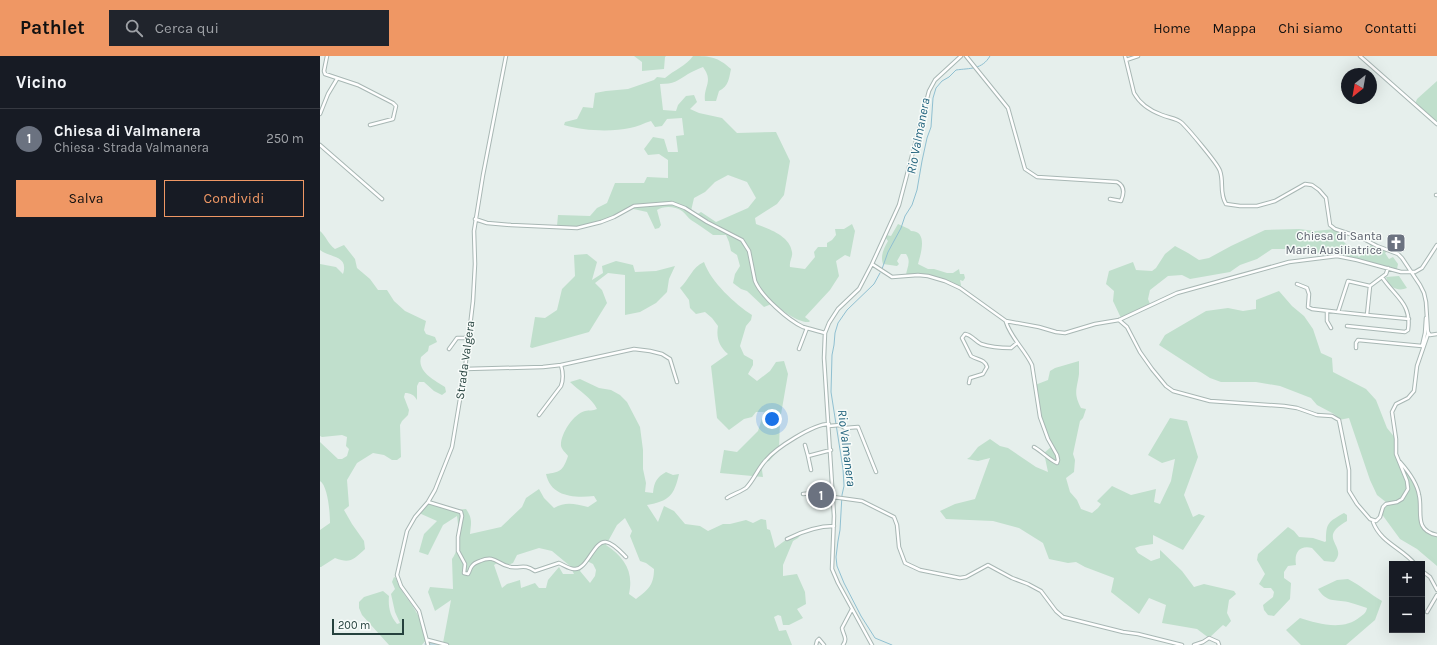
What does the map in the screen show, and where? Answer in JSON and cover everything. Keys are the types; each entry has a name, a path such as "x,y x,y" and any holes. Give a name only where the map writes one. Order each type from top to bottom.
{"street":[{"path":"327,56 323,73 358,85 395,104 396,110 393,120 370,124"},
{"name":"Strada Valgera","path":"428,642 419,611 400,586 397,575 407,530 435,490 452,447 469,338 474,280 475,219 506,56"},
{"path":"872,645 832,569 834,526 833,491 824,358 825,333 829,323 838,309 859,289 872,264 901,199 929,91 935,80 961,56"},
{"path":"966,56 1008,108 1025,169 1037,177 1120,183 1124,190 1121,201 1110,199"},
{"path":"1125,56 1136,97 1146,107 1154,112 1181,122 1215,162 1220,170 1222,193 1226,204 1257,206 1275,200 1305,184 1312,185 1326,198 1330,225 1335,229 1362,238 1377,246 1398,254 1420,285 1424,293 1427,316 1428,332 1426,344 1417,366 1414,391 1408,398 1396,404 1392,412 1396,439 1396,454 1408,486 1406,494 1399,501 1386,504 1379,518 1376,521 1373,521"},
{"path":"1126,60 1138,56"},
{"path":"1360,56 1437,124"},
{"path":"320,114 330,90 337,79"},
{"path":"320,145 382,199"},
{"path":"475,219 488,223 577,228 614,217 634,206 672,203 685,208 707,222 742,240 749,251 756,286 783,313 800,325 825,333"},
{"path":"872,264 889,275 896,277 918,275 946,281 960,288 1006,321 1061,333 1070,332 1095,324 1119,320 1177,293 1289,262 1337,256 1411,273 1419,271 1422,268 1437,245"},
{"path":"1367,315 1370,286 1386,274 1388,268"},
{"path":"1347,326 1405,332 1408,330 1409,319 1405,305 1382,277"},
{"path":"1338,312 1348,281 1370,286"},
{"path":"1297,284 1307,288 1308,307 1312,309 1409,319"},
{"path":"1327,311 1327,321 1331,328"},
{"path":"1356,348 1356,343 1358,340 1422,346 1425,338 1427,316"},
{"path":"1119,320 1127,327 1140,352 1152,369 1166,386 1173,390 1210,402 1284,406 1317,415 1336,417 1339,420 1349,470 1348,491 1357,504 1373,521 1389,544 1411,561"},
{"path":"1006,321 1008,329 1032,365 1040,417 1048,440 1057,455 1057,463 1048,458 1044,452 1034,447"},
{"path":"799,349 807,328"},
{"path":"1428,332 1430,335 1437,334"},
{"path":"969,383 970,378 983,374 987,367 986,363 982,360 971,356 962,338 965,334 987,346 1011,348 1017,343"},
{"path":"449,349 457,338 469,338"},
{"path":"465,369 543,367 560,365 634,349 662,354 670,359 677,382"},
{"path":"539,415 561,386 563,371 560,365"},
{"path":"727,498 742,491 774,452 822,424 840,425 845,428 858,427 876,472"},
{"path":"805,445 811,470"},
{"path":"808,456 830,450"},
{"path":"1400,462 1412,478 1420,495 1419,518 1424,529 1431,534 1437,535"},
{"path":"803,494 833,491"},
{"path":"833,497 862,501 894,517 897,525 899,547 905,563 920,570 960,578 966,577 988,565 1041,591 1056,611 1063,617 1182,645"},
{"path":"428,502 461,512 462,516 458,537 458,550 465,564 465,574 468,574 471,566 476,562 488,558 505,565 517,567 526,566 535,571 559,563 574,569 578,569 584,564 597,547 604,542 612,545 626,557"},
{"path":"787,539 812,528 834,526"},
{"path":"1425,573 1430,577 1437,590"},
{"path":"1427,612 1437,595"},
{"path":"843,645 846,638 842,628 852,609"},
{"path":"1194,645 1210,638 1218,642 1219,645"},
{"path":"816,645 819,639 824,645"},
{"path":"428,642 447,645"}],"green space":[{"path":"634,56 666,56 664,69 642,71 642,62"},
{"path":"693,56 704,56 714,58 722,62 731,69 727,84 719,91 716,101 705,101 705,91 708,77 703,67 675,82 660,84 663,110 676,111 678,105 686,96 694,95 697,102 690,109 699,113 722,118 737,133 776,132 790,161 784,195 777,204 755,218 756,224 783,237 790,246 792,256 790,267 805,269 815,257 814,252 818,247 827,247 827,243 836,235 835,229 844,229 852,224 855,231 850,257 845,255 836,261 839,276 830,290 805,317 810,321 809,322 795,318 774,303 764,307 747,291 741,289 733,283 735,274 740,266 737,255 731,251 726,235 713,235 691,220 679,209 669,207 657,210 661,225 659,228 655,229 647,212 629,208 614,217 577,228 557,226 558,215 590,216 597,208 607,203 615,183 644,183 647,177 668,178 668,160 659,154 648,155 644,149 653,137 664,139 668,152 678,152 676,136 684,135 682,118 667,119 662,126 655,127 651,121 623,129 606,130 588,130 572,127 564,125 565,122 577,119 583,107 593,108 595,93 628,89 654,80 657,77 665,78","holes":["728,175 747,182 756,198 748,208 716,222 701,212 696,215 691,211 694,198 705,192 715,182"]},
{"path":"1437,81 1437,124 1415,104 1417,99"},
{"path":"898,224 920,235 922,243 918,264 928,269 934,269 947,273 953,273 959,269 960,274 964,274 965,278 963,281 960,280 960,288 946,281 934,278 906,276 909,260 906,254 901,254 897,261 899,264 897,266 883,264 882,255 888,241 885,237 886,235 891,236"},
{"path":"1299,229 1315,231 1335,229 1349,233 1343,241 1359,257 1373,243 1388,251 1385,253 1389,259 1393,257 1398,264 1397,269 1343,256 1291,249 1272,249 1257,259 1240,265 1230,272 1190,279 1182,275 1168,276 1150,290 1148,299 1150,304 1121,318 1113,301 1114,291 1106,284 1109,271 1133,262 1136,270 1152,271 1156,268 1165,254 1175,246 1199,260 1209,258 1265,230"},
{"path":"320,231 335,249 344,245 355,259 357,268 370,279 378,290 387,290 394,301 405,311 426,321 424,330 426,334 435,337 437,342 429,346 428,351 421,357 420,362 427,375 445,387 446,392 442,395 434,391 424,382 419,382 417,386 417,400 409,393 405,393 404,397 409,410 408,415 400,425 401,457 397,460 392,460 384,455 373,453 357,463 347,480 349,506 344,510 364,541 365,549 351,560 344,561 335,558 321,567 320,530 330,523 327,494 323,484 320,481 320,442 338,459 342,459 347,456 349,449 346,446 347,437 342,435 320,436 320,264 336,267 343,274 344,268 341,260 320,250"},
{"path":"587,254 597,262 592,280 603,273 602,266 616,261 633,265 635,272 656,271 675,266 669,279 667,292 656,303 640,312 625,315 625,275 608,273 595,283 602,290 607,303 589,332 532,348 530,347 535,317 545,318 557,310 562,289 575,276 574,255"},
{"path":"704,262 707,270 724,292 752,315 751,320 746,326 740,346 744,355 753,360 753,365 748,374 757,381 770,371 776,362 784,361 788,374 780,420 779,450 769,461 761,463 763,477 720,473 724,450 737,452 758,431 764,412 756,412 752,417 744,419 729,430 717,418 711,366 728,354 719,342 717,334 718,326 705,312 696,314 690,308 689,300 680,288 696,267"},
{"path":"1399,276 1407,288 1394,288 1389,284 1386,277"},
{"path":"1279,291 1292,306 1304,316 1313,329 1321,353 1332,358 1333,372 1366,389 1376,400 1387,428 1396,439 1396,454 1412,478 1420,495 1419,518 1424,529 1437,535 1437,566 1417,549 1400,539 1381,513 1387,503 1377,495 1370,480 1349,418 1339,420 1334,414 1317,405 1311,398 1280,386 1256,382 1221,382 1210,378 1159,345 1165,335 1206,311 1228,308 1243,311 1256,309 1256,300"},
{"path":"1079,361 1076,395 1081,408 1086,409 1083,418 1080,421 1073,454 1075,460 1074,472 1066,478 1070,492 1077,500 1081,509 1092,513 1101,504 1097,501 1112,486 1131,495 1156,489 1154,502 1160,504 1171,481 1175,459 1162,463 1148,455 1170,418 1187,421 1198,457 1184,495 1193,517 1199,514 1205,516 1183,550 1153,535 1153,544 1135,548 1138,553 1151,561 1160,558 1160,550 1182,571 1194,587 1204,584 1234,591 1236,594 1229,600 1227,613 1231,621 1226,627 1223,625 1209,638 1197,629 1162,623 1166,605 1149,598 1139,614 1111,592 1114,578 1076,562 1068,563 1049,559 1043,543 1019,528 993,521 946,519 940,511 955,504 975,499 990,458 978,461 967,459 978,447 990,439 1000,446 1008,448 1036,467 1048,472 1044,453 1051,447 1040,417 1035,385 1048,380 1050,371 1055,368"},
{"path":"580,379 599,388 611,390 620,395 627,402 640,427 643,450 643,469 646,483 645,492 653,493 656,480 666,472 673,475 679,474 675,488 669,496 661,502 647,505 658,522 664,506 674,511 685,524 700,526 708,531 723,524 746,520 753,523 761,519 766,520 767,529 770,530 775,548 787,539 803,532 793,541 783,565 783,576 797,574 805,592 806,604 797,609 803,618 789,625 783,625 781,616 778,615 774,617 779,631 786,630 792,645 448,645 443,643 451,600 435,611 428,592 430,587 453,589 452,559 455,555 458,544 457,516 443,525 428,555 419,552 424,534 437,521 419,513 429,503 455,510 466,509 471,518 470,534 501,527 522,507 526,498 539,489 544,498 554,508 563,504 575,504 588,507 597,501 594,496 579,497 558,492 549,482 546,474 563,468 568,456 561,446 561,441 572,420 580,413 597,409 589,398 570,382","holes":["625,518 632,531 630,536 640,561 646,563 654,569 654,575 650,587 636,599 629,594 630,578 626,565 618,554 606,545 617,525","539,548 552,551 570,566 574,574 563,574 559,567 548,580 546,588 539,588 535,583 521,588 520,580 507,584 502,588 494,565 499,562 505,566 513,563 517,555","587,561 593,564 596,570 595,576 590,583 580,571"]},
{"path":"1344,513 1347,515 1347,521 1333,533 1338,553 1334,562 1324,561 1312,548 1307,547 1298,551 1296,565 1288,566 1284,572 1284,578 1291,583 1290,599 1274,616 1268,615 1264,610 1263,605 1273,597 1274,592 1271,588 1264,588 1259,584 1265,574 1257,560 1258,554 1288,527 1299,537 1313,538 1325,542 1327,527 1331,521"},
{"path":"394,577 419,617 426,640 422,645 389,645 362,615 359,608 359,602 364,597 383,591 389,596 389,608 391,615 397,624 400,623 395,612 391,594 395,589 392,582"},
{"path":"1348,579 1382,601 1375,620 1346,645 1301,645 1286,630 1300,618 1323,624 1339,625 1354,621 1363,615 1367,608 1325,597 1318,589 1337,580"}],"waterway":[{"name":"Rio Valmanera","path":"882,269 888,252 901,228 905,216 912,205 917,190 927,138 931,127 933,98 936,88 956,70 975,68 987,61 990,56"},
{"name":"Rio Valmanera","path":"880,273 874,284 847,310 838,323 835,333 832,355 831,392 843,469 844,486 836,557 837,566 844,583 861,616 875,638 892,645"},
{"path":"425,644 437,644"}],"place":[{"name":"Chiesa di Santa Maria Ausiliatrice","path":"1396,243"},
{"name":"Chiesa di Valmanera","path":"821,495"}]}
